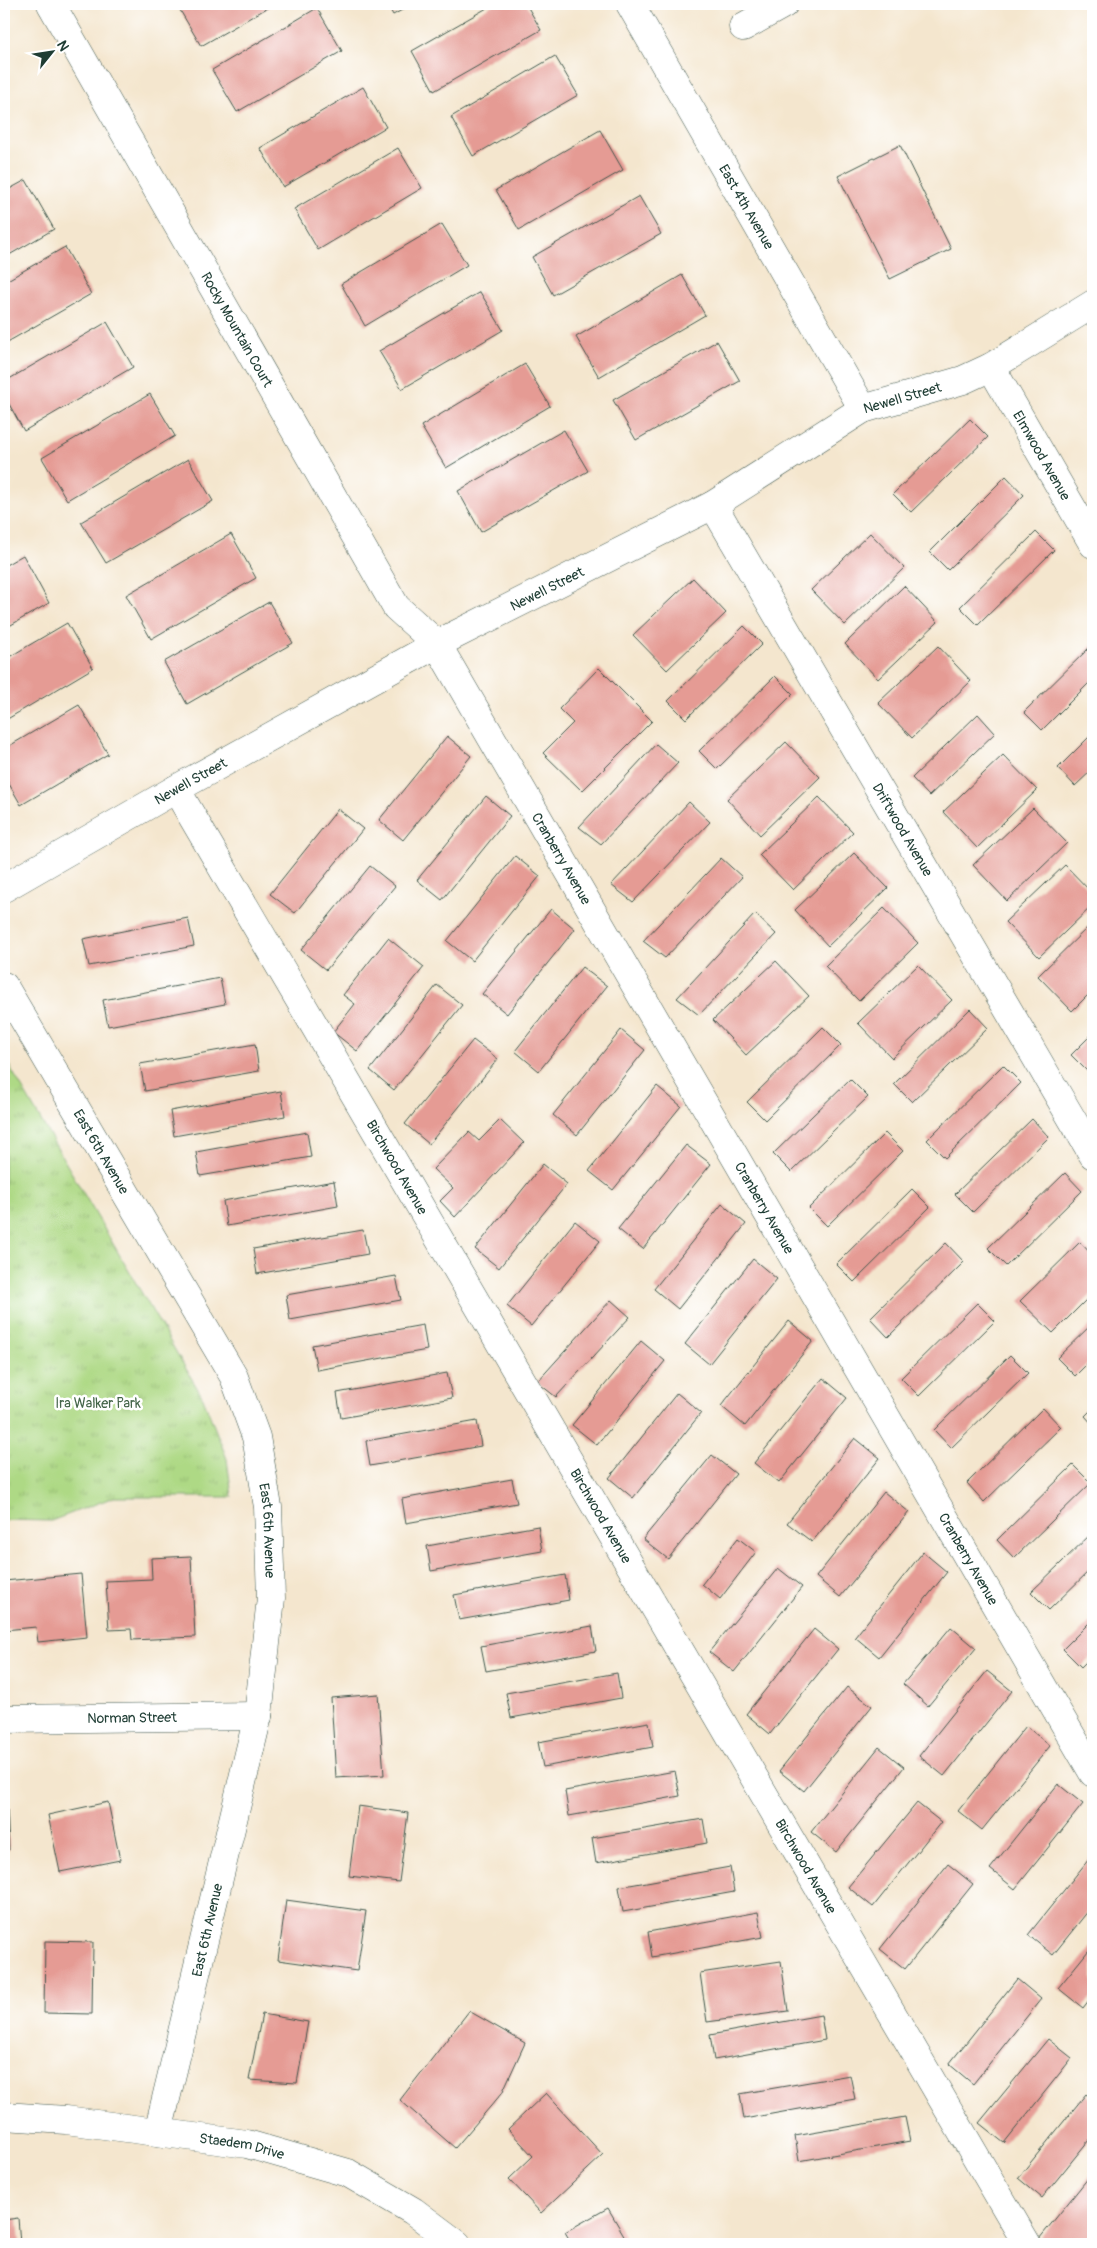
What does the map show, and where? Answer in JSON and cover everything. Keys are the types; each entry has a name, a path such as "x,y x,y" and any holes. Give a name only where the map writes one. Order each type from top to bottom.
{"street":[{"name":"Rocky Mountain Court","path":"51,4 396,608 437,644"},
{"name":"East 4th Avenue","path":"630,4 862,409"},
{"path":"743,27 784,4"},
{"name":"Newell Street","path":"4,888 176,789 437,644 714,505 862,409 963,380 991,367 1093,304"},
{"name":"Elmwood Avenue","path":"991,367 1093,544"},
{"name":"Driftwood Avenue","path":"714,505 1093,1155"},
{"name":"Cranberry Avenue","path":"437,644 1093,1772"},
{"name":"Birchwood Avenue","path":"176,789 1027,2244"},
{"name":"East 6th Avenue","path":"4,986 234,1377 256,1437 268,1508 272,1598 258,1716 158,2132"},
{"name":"Norman Street","path":"4,1719 258,1716"},
{"name":"Staedem Drive","path":"4,2116 66,2120 247,2144 348,2173 413,2211 457,2244"}],"green space":[{"name":"Ira Walker Park","path":"4,1057 203,1398 227,1459 232,1497 114,1497 51,1521 4,1520"}],"building":[{"path":"274,4 201,46 177,5"},
{"path":"387,4 413,4 393,15"},
{"path":"494,4 526,4 541,30 434,91 412,51"},
{"path":"317,8 342,51 237,112 212,70"},
{"path":"555,56 578,95 473,156 451,117"},
{"path":"363,87 386,127 283,187 260,148"},
{"path":"600,130 623,170 519,230 496,190"},
{"path":"900,145 951,249 890,279 838,176"},
{"path":"398,148 422,188 318,250 294,209"},
{"path":"26,180 54,229 4,258 4,192"},
{"path":"639,196 661,234 553,295 532,257"},
{"path":"442,224 467,265 365,326 341,284"},
{"path":"65,247 91,294 4,344 4,282"},
{"path":"682,275 705,315 599,377 576,337"},
{"path":"480,292 503,330 402,389 379,351"},
{"path":"107,322 133,367 24,431 4,395 4,382"},
{"path":"717,341 740,381 636,440 613,400"},
{"path":"525,364 550,406 446,468 421,426"},
{"path":"150,394 175,436 67,500 42,458"},
{"path":"970,419 988,437 911,512 893,494"},
{"path":"564,430 588,471 481,532 458,491"},
{"path":"188,459 213,501 106,563 81,522"},
{"path":"1006,476 1024,495 948,570 930,552"},
{"path":"1036,532 1054,550 978,625 960,607"},
{"path":"870,533 904,568 845,625 811,590"},
{"path":"231,534 256,578 151,639 126,595"},
{"path":"23,555 49,603 4,629 4,566"},
{"path":"693,578 726,613 667,670 633,635"},
{"path":"904,586 938,622 878,679 845,644"},
{"path":"269,602 293,643 187,704 164,662"},
{"path":"67,623 93,668 4,721 4,660"},
{"path":"744,626 762,644 686,719 668,701"},
{"path":"1093,644 1093,679 1042,730 1024,712"},
{"path":"938,646 971,681 912,738 878,703"},
{"path":"599,668 652,721 582,791 543,753 573,723 559,709"},
{"path":"775,676 793,694 717,769 699,751"},
{"path":"79,705 108,754 21,805 4,775 4,749"},
{"path":"978,714 995,733 929,796 912,778"},
{"path":"1093,733 1093,769 1075,786 1058,768"},
{"path":"447,736 471,756 403,840 379,820"},
{"path":"786,742 820,777 760,835 727,799"},
{"path":"656,744 678,763 601,844 579,827"},
{"path":"1003,755 1037,790 977,848 943,812"},
{"path":"486,796 510,816 442,900 417,880"},
{"path":"819,797 853,832 793,890 759,855"},
{"path":"689,802 710,822 633,902 611,885"},
{"path":"1033,808 1067,843 1007,901 973,865"},
{"path":"338,809 363,829 295,913 270,894"},
{"path":"854,853 888,888 828,946 795,910"},
{"path":"515,856 540,876 472,961 447,941"},
{"path":"721,858 742,877 665,958 643,941"},
{"path":"1065,865 1093,894 1093,905 1039,957 1005,922"},
{"path":"370,866 395,886 326,970 301,950"},
{"path":"884,908 918,943 859,1001 825,966"},
{"path":"551,909 575,929 507,1014 482,994"},
{"path":"755,914 776,934 699,1015 677,998"},
{"path":"188,918 194,946 89,966 83,939"},
{"path":"1093,922 1093,990 1072,1011 1038,976"},
{"path":"388,938 424,967 357,1051 333,1032 355,1004 343,995"},
{"path":"776,961 809,996 746,1055 713,1020"},
{"path":"918,965 952,1000 892,1058 858,1023"},
{"path":"582,967 607,986 539,1071 515,1051"},
{"path":"220,978 225,1004 108,1026 103,1000"},
{"path":"437,985 462,1005 394,1090 370,1070"},
{"path":"970,1009 988,1028 912,1102 894,1084"},
{"path":"823,1027 841,1045 765,1120 747,1102"},
{"path":"621,1030 645,1050 577,1135 553,1115"},
{"path":"1093,1033 1093,1069 1089,1073 1071,1055"},
{"path":"473,1040 498,1059 429,1144 405,1124"},
{"path":"255,1044 259,1071 145,1091 140,1064"},
{"path":"1003,1065 1021,1083 945,1158 927,1140"},
{"path":"850,1079 868,1097 791,1172 773,1154"},
{"path":"657,1086 681,1106 613,1190 589,1171"},
{"path":"281,1091 285,1116 174,1136 170,1111"},
{"path":"1032,1119 1049,1137 973,1212 955,1194"},
{"path":"500,1120 524,1143 455,1217 440,1201 453,1188 433,1169 469,1132 479,1141"},
{"path":"307,1132 311,1157 200,1176 196,1152"},
{"path":"885,1133 903,1151 827,1226 809,1208"},
{"path":"686,1145 711,1164 643,1249 618,1229"},
{"path":"543,1164 567,1184 499,1268 475,1249"},
{"path":"1065,1173 1082,1191 1006,1266 988,1248"},
{"path":"334,1181 338,1206 227,1226 223,1201"},
{"path":"912,1189 930,1207 854,1282 836,1264"},
{"path":"722,1204 746,1224 678,1309 654,1289"},
{"path":"575,1221 600,1241 531,1326 507,1306"},
{"path":"363,1230 368,1254 257,1274 253,1249"},
{"path":"1080,1242 1093,1256 1093,1293 1053,1333 1020,1301"},
{"path":"946,1243 964,1262 888,1337 870,1318"},
{"path":"753,1259 777,1279 709,1364 685,1344"},
{"path":"396,1276 401,1300 290,1320 286,1295"},
{"path":"611,1300 630,1317 556,1397 537,1382"},
{"path":"977,1303 995,1321 919,1396 901,1378"},
{"path":"789,1321 813,1341 745,1426 721,1406"},
{"path":"1093,1323 1093,1358 1075,1376 1057,1358"},
{"path":"423,1325 427,1350 317,1370 312,1345"},
{"path":"641,1341 665,1361 597,1445 572,1425"},
{"path":"1010,1355 1028,1373 951,1448 934,1430"},
{"path":"447,1373 452,1398 341,1418 337,1393"},
{"path":"823,1378 847,1398 779,1483 754,1463"},
{"path":"677,1393 701,1413 633,1498 609,1478"},
{"path":"1043,1408 1061,1427 984,1502 967,1483"},
{"path":"1093,1408 1093,1425 1085,1416"},
{"path":"477,1421 481,1446 370,1466 366,1441"},
{"path":"855,1438 880,1458 812,1542 787,1523"},
{"path":"712,1455 736,1474 668,1559 643,1539"},
{"path":"1073,1465 1091,1483 1014,1558 997,1540"},
{"path":"512,1479 517,1503 406,1523 402,1499"},
{"path":"884,1492 909,1512 840,1597 816,1577"},
{"path":"538,1526 542,1551 431,1571 427,1546"},
{"path":"1093,1532 1093,1567 1049,1610 1031,1592"},
{"path":"738,1538 756,1552 720,1599 702,1584"},
{"path":"923,1552 947,1572 879,1657 855,1637"},
{"path":"191,1556 195,1637 132,1640 131,1629 109,1630 106,1581 152,1579 151,1558"},
{"path":"778,1568 802,1587 734,1672 709,1652"},
{"path":"81,1574 87,1637 38,1642 36,1627 4,1630 4,1581"},
{"path":"565,1575 569,1600 459,1620 454,1595"},
{"path":"1093,1619 1093,1655 1081,1667 1063,1649"},
{"path":"592,1626 596,1651 486,1671 481,1646"},
{"path":"951,1627 976,1648 928,1706 903,1684"},
{"path":"814,1629 838,1649 770,1734 746,1714"},
{"path":"987,1671 1012,1691 944,1776 919,1756"},
{"path":"617,1673 621,1698 511,1718 506,1693"},
{"path":"847,1687 872,1706 804,1791 779,1771"},
{"path":"378,1694 384,1775 336,1778 331,1698"},
{"path":"649,1722 653,1747 543,1767 538,1742"},
{"path":"1026,1726 1050,1746 982,1830 958,1811"},
{"path":"879,1747 904,1767 836,1852 811,1832"},
{"path":"675,1771 680,1796 569,1816 565,1791"},
{"path":"1058,1784 1083,1804 1015,1889 990,1869"},
{"path":"108,1802 120,1860 60,1872 48,1815"},
{"path":"917,1803 941,1822 873,1907 848,1887"},
{"path":"4,1804 7,1804 9,1850 4,1851"},
{"path":"358,1806 408,1813 399,1882 349,1876"},
{"path":"703,1819 707,1843 596,1863 592,1838"},
{"path":"1093,1854 1093,1905 1053,1955 1028,1935"},
{"path":"948,1864 973,1884 905,1969 880,1949"},
{"path":"730,1867 734,1892 623,1912 619,1887"},
{"path":"286,1900 366,1911 357,1971 278,1960"},
{"path":"758,1912 763,1937 652,1957 648,1932"},
{"path":"45,1941 93,1942 92,2014 44,2013"},
{"path":"1093,1945 1093,1995 1083,2008 1058,1988"},
{"path":"781,1961 788,2011 707,2022 700,1973"},
{"path":"1017,1979 1041,1999 973,2084 949,2064"},
{"path":"469,2011 525,2043 502,2093 455,2148 400,2100"},
{"path":"262,2014 308,2022 297,2083 249,2080"},
{"path":"821,2015 825,2040 714,2060 710,2035"},
{"path":"1048,2039 1072,2058 1004,2143 979,2123"},
{"path":"850,2075 855,2099 744,2119 740,2094"},
{"path":"546,2093 603,2155 541,2213 509,2179 533,2156 508,2129"},
{"path":"1086,2094 1093,2100 1093,2135 1042,2198 1018,2178"},
{"path":"905,2117 910,2141 799,2161 795,2136"},
{"path":"1093,2172 1093,2244 1046,2244 1039,2239"},
{"path":"608,2208 629,2244 572,2244 565,2232"},
{"path":"18,2218 20,2244 4,2244 4,2220"}]}
